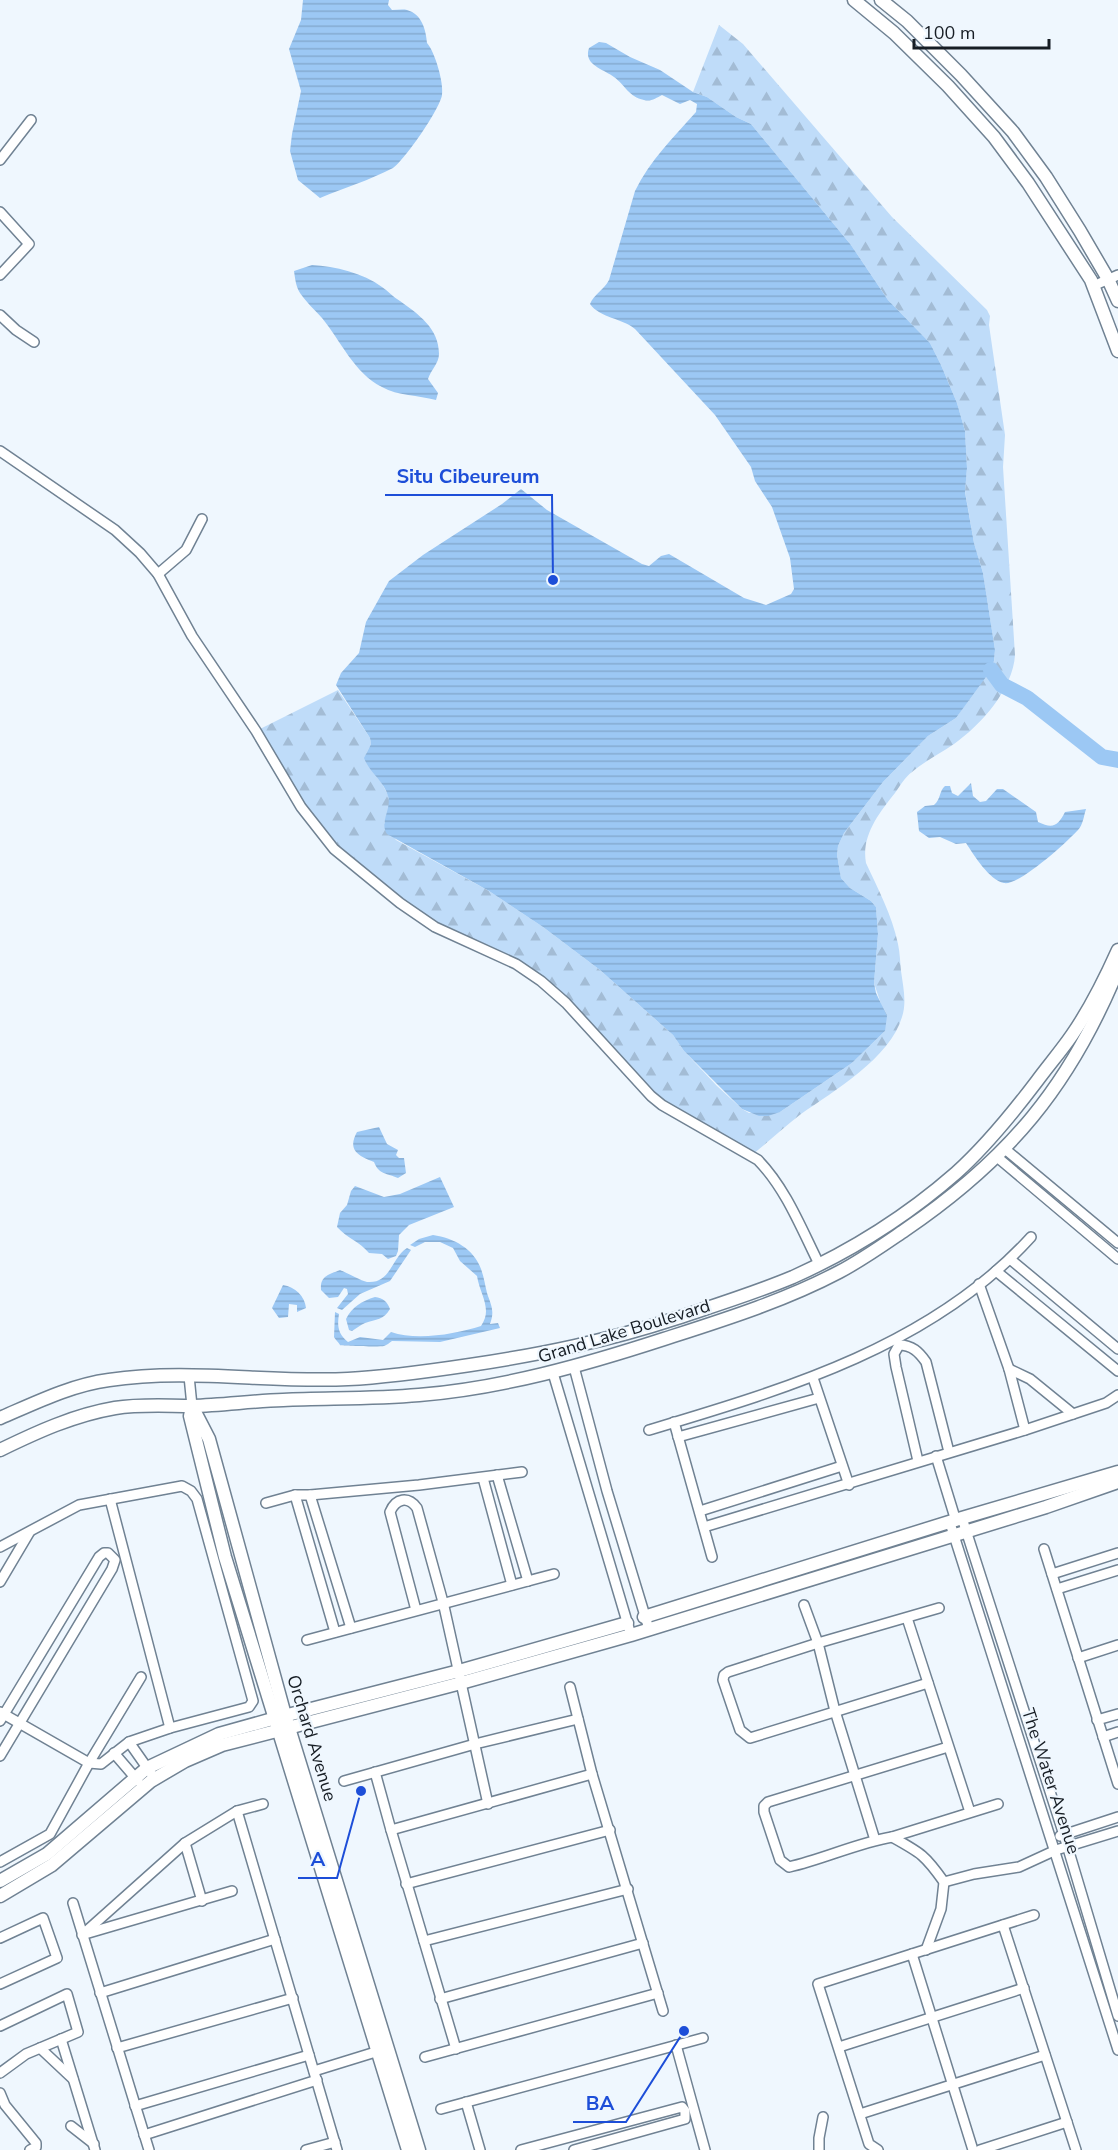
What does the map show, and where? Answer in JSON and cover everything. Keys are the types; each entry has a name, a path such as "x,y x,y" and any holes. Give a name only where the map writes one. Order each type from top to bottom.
{"street":[{"path":"854,0 894,33 948,86 994,137 1035,193 1093,286 1118,351"},
{"path":"881,0 907,21 961,75 1013,132 1046,177 1113,277 1117,297 1099,301"},
{"path":"0,160 31,120"},
{"path":"0,212 29,244 0,275"},
{"path":"1093,286 1113,277"},
{"path":"0,315 34,342"},
{"path":"0,451 115,530 141,553 158,574 192,636 256,731 301,807 334,849 400,903 435,927 516,963 541,981 566,1003 651,1096 662,1105 758,1160 771,1173 819,1264"},
{"path":"158,574 186,550 202,519"},
{"name":"Grand Lake Boulevard","path":"0,1418 36,1402 93,1383 152,1376 347,1379 436,1370 517,1358 592,1343 772,1286 859,1243 921,1201 955,1174 986,1144 1017,1108 1073,1034 1118,950"},
{"name":"Grand Lake Boulevard","path":"0,1450 49,1427 84,1415 116,1408 152,1404 192,1406 283,1400 369,1399 481,1388 522,1380 553,1373 734,1316 807,1288 867,1256 929,1214 1001,1153 1034,1117 1070,1067 1102,1008 1118,969"},
{"path":"1102,1008 1118,989"},
{"path":"1001,1153 1118,1243"},
{"path":"1001,1153 1118,1259"},
{"path":"649,1430 813,1378 884,1345 930,1320 979,1284 1010,1259 1031,1237"},
{"path":"1010,1259 1118,1349"},
{"path":"996,1271 1118,1371"},
{"path":"979,1284 1009,1369 1025,1430"},
{"path":"592,1343 598,1359"},
{"path":"918,1461 896,1367 894,1354 900,1345 917,1350 926,1362 949,1452"},
{"path":"517,1358 522,1380"},
{"path":"574,1366 646,1623"},
{"path":"1009,1369 1030,1379 1073,1414"},
{"path":"553,1373 629,1629"},
{"name":"Orchard Avenue","path":"189,1376 192,1406 190,1416 225,1557 282,1722 382,2050 408,2150"},
{"path":"813,1378 849,1485"},
{"path":"704,1527 1025,1430 1106,1403 1118,1395"},
{"path":"678,1437 819,1398"},
{"path":"674,1422 712,1557"},
{"path":"936,1456 958,1526"},
{"path":"700,1511 842,1466"},
{"path":"266,1503 295,1495 310,1496 522,1472"},
{"path":"0,1881 47,1854 89,1819 151,1774 282,1722 460,1677 629,1629 958,1526 1118,1472"},
{"path":"497,1475 528,1581"},
{"path":"483,1478 512,1585"},
{"path":"958,1526 1046,1507 1118,1482"},
{"path":"0,1547 79,1505 182,1486 191,1491 197,1499 253,1697 253,1704 249,1707 170,1728 129,1742 101,1764 89,1763 19,1723 1,1716 99,1557 104,1553 108,1553 116,1560 112,1569 19,1723 0,1756"},
{"path":"295,1495 335,1632"},
{"path":"310,1496 351,1628"},
{"path":"110,1499 170,1728"},
{"path":"416,1610 390,1512 395,1502 401,1500 413,1503 417,1508 443,1602 488,1804"},
{"name":"The Water Avenue","path":"958,1526 981,1575 1064,1835 1118,2016"},
{"name":"The Water Avenue","path":"958,1526 969,1579 1118,2050"},
{"path":"0,1582 29,1533"},
{"path":"1044,1549 1118,1785"},
{"path":"1052,1574 1118,1553"},
{"path":"1057,1589 1118,1570"},
{"path":"307,1640 554,1574"},
{"path":"969,1579 981,1575"},
{"path":"804,1605 818,1643 835,1711 875,1840"},
{"path":"928,1683 750,1738 740,1730 723,1680 724,1675 728,1672 939,1608"},
{"path":"907,1618 970,1812"},
{"path":"1078,1658 1118,1645"},
{"path":"0,1862 50,1834 89,1763 141,1677"},
{"path":"570,1687 592,1774 663,2011"},
{"path":"1097,1720 1118,1713"},
{"path":"345,1781 475,1744 578,1719"},
{"path":"1103,1737 1118,1732"},
{"path":"129,1742 151,1774"},
{"path":"948,1747 768,1802 764,1806 764,1812 780,1860 789,1867 998,1804"},
{"path":"114,1753 139,1783"},
{"path":"375,1772 456,2049"},
{"path":"391,1830 592,1774"},
{"path":"0,1896 52,1864 139,1783"},
{"path":"82,1935 185,1843 237,1811 263,1804"},
{"path":"237,1811 336,2146 306,2150"},
{"path":"1052,1839 1118,1816"},
{"path":"406,1884 610,1830"},
{"path":"944,1882 974,1874 1019,1867 1056,1850 1118,1831"},
{"path":"892,1837 928,1859 944,1882 941,1909 926,1950"},
{"path":"185,1843 202,1901"},
{"path":"424,1941 627,1889"},
{"path":"82,1935 202,1901 232,1890"},
{"path":"73,1903 149,2150"},
{"path":"878,2150 869,2144 818,1984 1034,1915"},
{"path":"0,1938 43,1918 57,1958 0,1984"},
{"path":"1003,1925 1076,2150"},
{"path":"100,1993 275,1939"},
{"path":"440,1999 643,1943"},
{"path":"912,1954 974,2150"},
{"path":"839,2048 1024,1988"},
{"path":"425,2057 658,1993"},
{"path":"0,2026 67,1994 78,2032 26,2054 0,2073"},
{"path":"117,2048 292,1998"},
{"path":"441,2109 703,2038"},
{"path":"61,2039 94,2147"},
{"path":"676,2045 705,2150"},
{"path":"40,2048 74,2080"},
{"path":"144,2135 382,2050"},
{"name":"Orchard Avenue","path":"382,2050 419,2150"},
{"path":"135,2106 309,2055"},
{"path":"860,2114 1045,2055"},
{"path":"0,2093 6,2105 36,2143 36,2147 30,2150"},
{"path":"466,2102 480,2150"},
{"path":"521,2150 682,2107 685,2111 685,2119 574,2150"},
{"path":"819,2150 823,2117"},
{"path":"980,2150 1066,2122"},
{"path":"71,2126 94,2147"}],"green space":[{"path":"719,25 743,44 892,217 987,310 990,316 989,325 1005,435 1003,467 1015,655 1008,681 994,705 964,736 907,776 877,817 866,843 866,863 888,912 899,951 904,1006 896,1032 886,1046 859,1072 801,1114 752,1155 662,1105 541,981 435,927 325,839 256,731 338,690 370,738 371,744 366,754 388,795 390,805 384,823 396,840 489,891 543,927 600,970 673,1035 684,1051 717,1086 749,1113 780,1112 852,1063 885,1031 881,1004 874,983 878,934 876,907 871,901 850,888 841,878 837,855 838,846 844,833 883,782 928,736 956,718 994,662 995,650 983,573 974,543 965,491 967,468 965,431 957,403 930,343 888,300 851,245 751,124 736,117 707,97 693,92"}],"shaded area":[{"path":"303,0 389,0 388,5 392,10 412,12 420,19 424,28 427,43 433,53 442,83 440,102 429,122 413,146 393,168 320,198 298,180 290,151 301,91 289,49 301,20"},
{"path":"599,42 606,43 660,70 693,92 707,97 736,117 751,124 851,245 888,300 930,343 957,403 965,431 967,468 965,492 974,543 983,573 995,650 994,661 991,670 956,718 928,736 883,782 844,833 838,846 837,855 841,878 850,888 871,901 876,907 878,934 874,983 876,993 887,1016 885,1031 852,1063 780,1112 768,1116 759,1116 742,1109 684,1051 673,1035 600,970 543,927 489,891 387,834 384,825 388,796 364,758 371,744 370,738 336,685 341,673 359,653 366,622 389,581 423,555 502,504 521,489 547,510 642,564 649,566 661,556 669,554 744,598 766,605 791,594 794,589 790,558 772,507 755,481 751,467 715,415 635,329 599,312 590,304 609,280 635,191 662,150 696,112 697,104 690,100 680,104 662,95 649,100 635,96 618,80 595,66 589,59 589,48"},
{"path":"312,265 358,274 374,282 414,311 426,323 438,345 439,357 428,379 438,393 436,400 388,390 363,374 299,291 294,271"},
{"path":"971,783 973,796 980,802 986,801 997,789 1003,789 1036,812 1038,822 1051,826 1060,820 1065,812 1086,809 1082,823 1072,836 1031,871 1011,882 998,881 987,872 966,843 956,844 940,837 929,838 919,831 917,812 925,806 934,805 945,786 950,786 952,793 958,796"},
{"path":"379,1127 387,1144 398,1150 396,1155 399,1158 404,1158 406,1173 398,1178 381,1171 374,1162 359,1155 354,1148 353,1143 357,1132"},
{"path":"440,1177 454,1207 409,1225 399,1235 396,1256 388,1259 382,1254 369,1253 337,1227 340,1213 347,1205 355,1186 384,1197 400,1194"},
{"path":"433,1235 456,1242 468,1250 478,1262 492,1308 490,1324 498,1323 500,1328 440,1342 392,1341 385,1346 340,1345 334,1337 335,1312 339,1314 340,1333 348,1342 360,1337 383,1340 391,1332 424,1336 460,1332 481,1326 486,1308 477,1276 460,1261 453,1248 440,1242 425,1242 415,1247 410,1245 419,1239"},
{"path":"407,1248 411,1250 390,1281 360,1294 342,1310 337,1308 348,1294 347,1289 344,1288 338,1297 329,1298 321,1290 323,1279 340,1270 358,1279 375,1282 386,1275"},
{"path":"283,1285 299,1293 306,1308 297,1312 297,1305 289,1304 288,1317 279,1318 272,1308"},
{"path":"375,1297 386,1302 390,1309 388,1313 352,1331 349,1330 346,1319 351,1311"}],"waterway":[{"path":"991,670 1002,685 1027,698 1102,757 1118,760"}],"place":[{"name":"Situ Cibeureum","path":"553,580"},
{"name":"A","path":"361,1791"},
{"name":"BA","path":"684,2031"}]}
